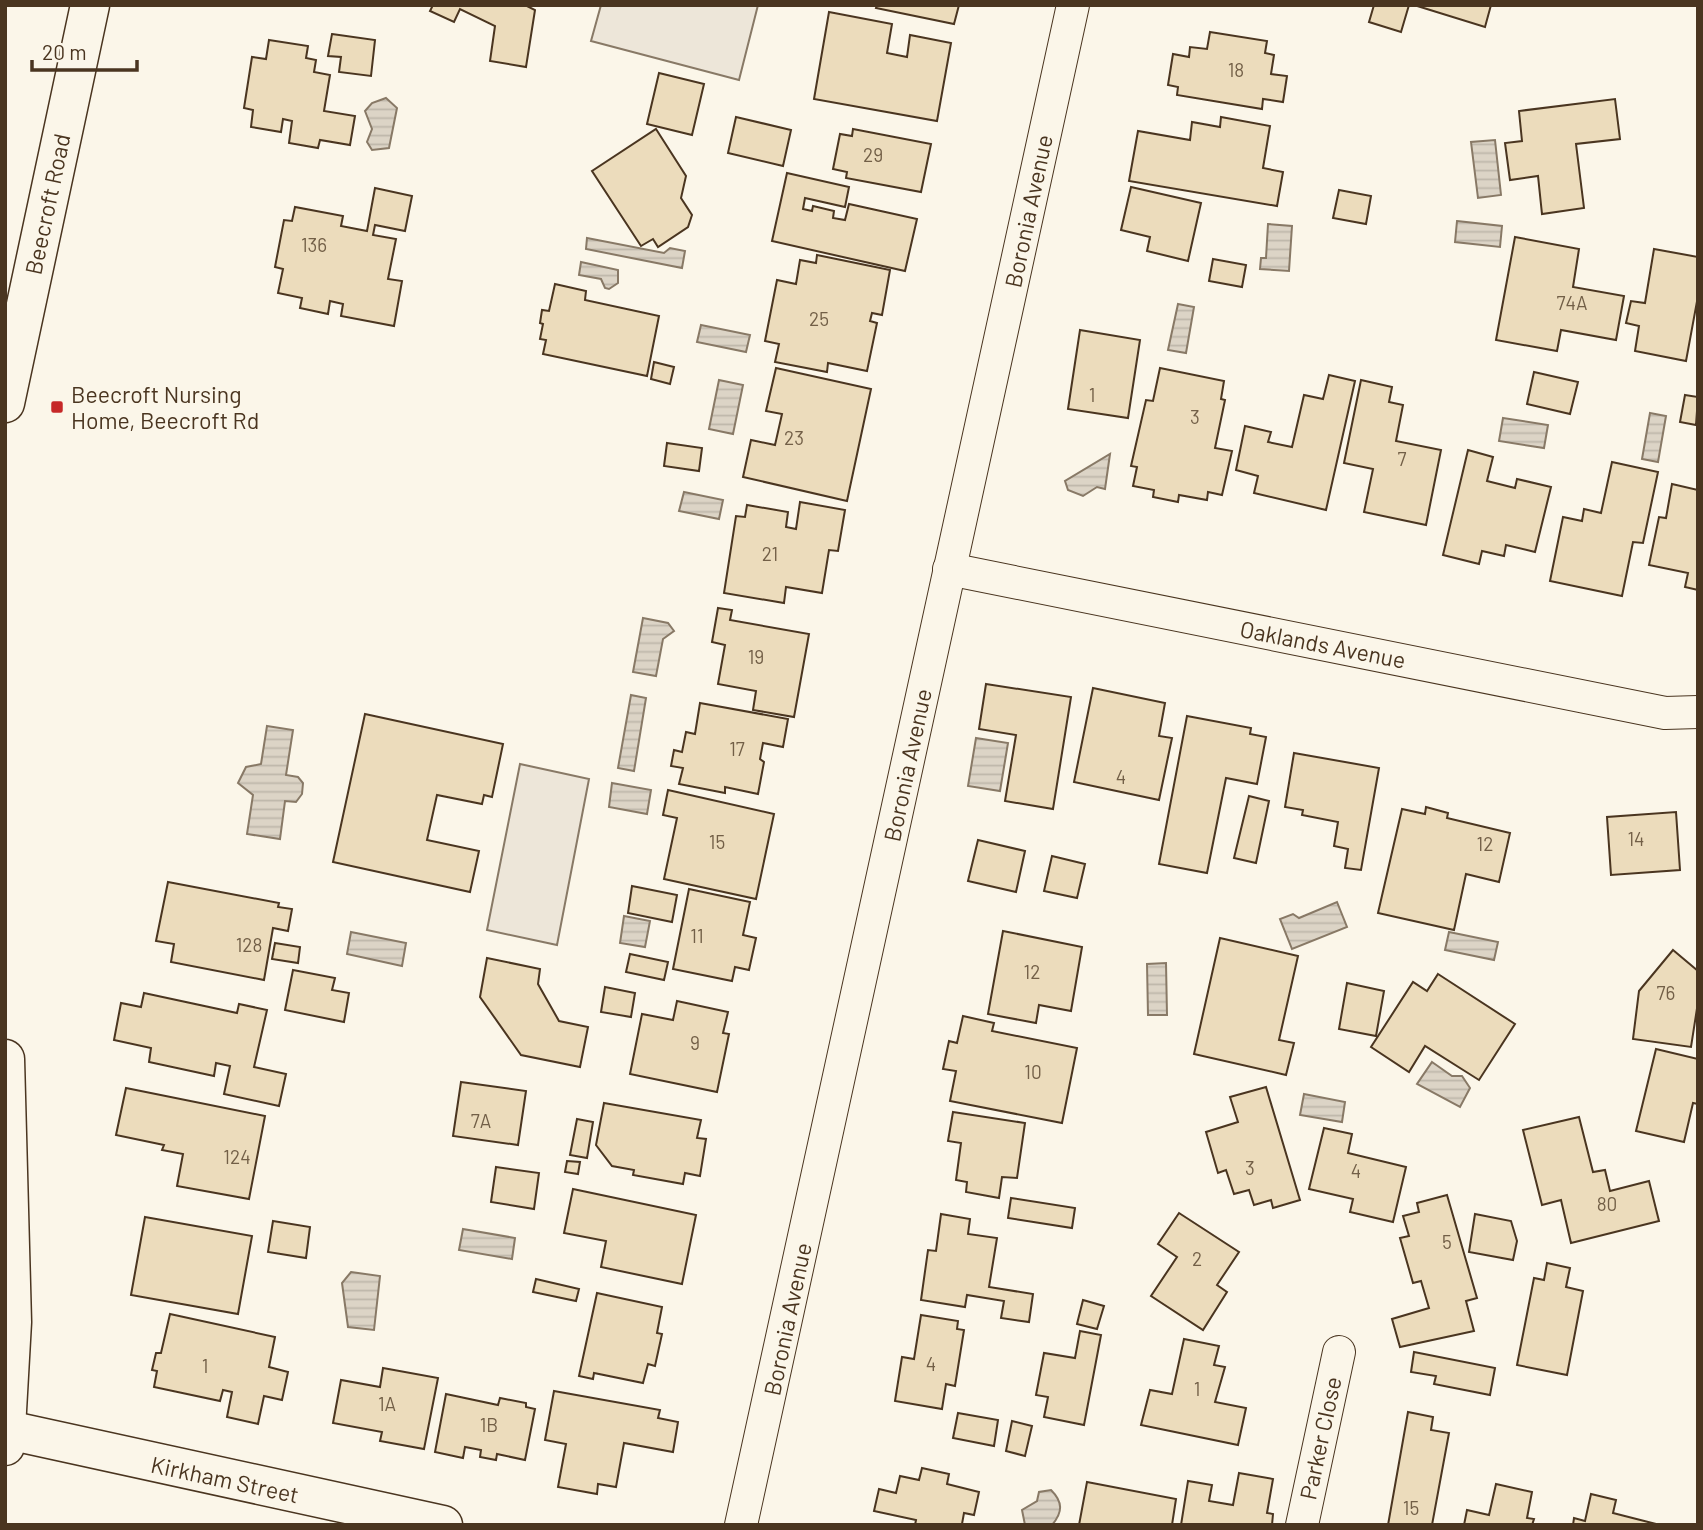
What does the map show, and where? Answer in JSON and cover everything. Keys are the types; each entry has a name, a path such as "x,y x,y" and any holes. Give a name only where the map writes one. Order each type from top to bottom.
{"main road":[{"name":"Beecroft Road","path":"5,403 90,5"},
{"path":"5,1059 12,1322 6,1435"},
{"name":"Kirkham Street","path":"6,1435 443,1525"}],"street":[{"name":"Boronia Avenue","path":"741,1525 1073,5"},
{"name":"Oaklands Avenue","path":"950,569 1665,713 1698,712"},
{"name":"Parker Close","path":"1302,1525 1339,1352"}],"shaded area":[{"path":"601,5 758,5 739,80 591,41"},
{"path":"386,98 397,108 389,148 372,150 367,142 372,129 365,111 372,103"},
{"path":"1495,140 1501,195 1478,198 1471,142"},
{"path":"1457,221 1502,226 1500,247 1455,242"},
{"path":"1268,224 1292,226 1289,271 1260,269 1261,258 1266,258"},
{"path":"587,238 664,253 670,248 685,251 682,268 586,249"},
{"path":"581,262 618,270 618,283 609,289 605,288 601,279 579,275"},
{"path":"1178,304 1194,307 1186,353 1168,350"},
{"path":"701,325 750,335 746,352 697,342"},
{"path":"719,380 743,385 733,434 709,429"},
{"path":"1650,413 1666,416 1658,462 1642,459"},
{"path":"1503,418 1548,425 1544,448 1499,441"},
{"path":"1110,454 1105,489 1097,487 1083,496 1068,490 1065,481"},
{"path":"684,492 723,500 719,519 679,511"},
{"path":"643,618 668,623 674,631 663,639 656,676 633,672"},
{"path":"631,695 646,698 634,771 618,768"},
{"path":"267,726 293,730 286,775 298,777 303,783 302,794 296,802 285,801 280,839 247,834 253,795 238,783 246,767 261,764"},
{"path":"976,738 1008,743 1000,791 968,786"},
{"path":"520,764 589,779 557,945 487,930"},
{"path":"612,783 651,790 647,814 609,807"},
{"path":"1337,902 1347,927 1292,949 1280,919 1293,914 1299,918"},
{"path":"624,916 650,921 645,947 620,943"},
{"path":"351,932 406,943 402,966 347,954"},
{"path":"1449,932 1498,942 1494,960 1445,950"},
{"path":"1166,963 1167,1015 1148,1015 1147,964"},
{"path":"1432,1062 1452,1076 1462,1076 1470,1088 1460,1107 1417,1084"},
{"path":"1304,1094 1345,1102 1342,1122 1300,1115"},
{"path":"463,1229 515,1238 512,1259 459,1250"},
{"path":"351,1272 380,1276 374,1330 348,1327 342,1283"},
{"path":"1051,1490 1060,1507 1056,1520 1052,1525 1025,1525 1022,1510 1037,1501 1039,1492"}],"building":[{"path":"433,5 525,5 535,10 526,67 490,61 495,26 460,9 454,22 430,11"},
{"path":"877,5 959,5 954,24 876,8"},
{"path":"1374,5 1409,5 1401,32 1369,22"},
{"path":"1414,5 1491,5 1485,27"},
{"path":"829,12 892,24 887,53 907,57 910,35 951,43 937,121 814,99"},
{"path":"1210,32 1267,41 1265,53 1274,55 1271,74 1287,76 1283,102 1263,99 1262,109 1177,95 1178,87 1168,85 1173,54 1189,57 1190,47 1207,49"},
{"path":"332,34 375,40 371,76 339,72 341,57 328,56"},
{"path":"269,40 308,46 306,58 316,60 314,72 330,75 324,111 355,116 350,145 320,140 318,148 289,143 292,121 283,119 281,132 251,127 253,110 244,108 252,57 266,59"},
{"path":"659,73 704,84 692,135 647,124"},
{"path":"1615,99 1620,139 1576,144 1584,208 1542,214 1538,176 1510,180 1505,143 1522,141 1519,111"},
{"path":"736,117 791,130 783,166 728,153"},
{"path":"1221,117 1270,126 1263,168 1283,172 1277,206 1129,181 1138,131 1190,140 1192,122 1220,127"},
{"path":"656,129 686,176 681,198 692,215 688,227 658,247 653,239 641,246 592,171"},
{"path":"853,129 931,144 921,192 846,178 847,172 833,169 840,134 852,136"},
{"path":"787,173 849,187 845,207 805,198 803,209 812,211 813,206 834,211 833,218 845,220 849,204 917,219 905,271 772,241"},
{"path":"1131,187 1201,203 1188,261 1147,251 1150,237 1121,230"},
{"path":"375,188 412,196 405,231 375,225 373,235 396,239 388,279 402,281 394,326 341,316 343,304 330,301 328,314 300,308 302,298 278,293 283,269 275,267 284,220 292,221 295,207 343,216 341,226 367,231"},
{"path":"1339,190 1371,196 1366,224 1333,218"},
{"path":"1515,237 1579,249 1573,287 1624,296 1616,340 1561,330 1557,351 1496,340"},
{"path":"1654,249 1698,257 1698,296 1686,361 1635,351 1639,326 1626,323 1631,301 1645,303"},
{"path":"817,255 890,270 882,315 872,313 870,321 877,323 867,371 828,363 827,372 775,362 779,344 765,341 777,280 796,284 800,260 816,263"},
{"path":"1213,259 1246,265 1242,287 1209,281"},
{"path":"555,284 586,291 585,300 659,316 647,376 543,354 546,340 540,339 542,310 549,311"},
{"path":"1080,330 1140,340 1128,418 1068,409"},
{"path":"654,362 674,367 670,384 651,379"},
{"path":"776,368 871,389 847,501 743,477 751,440 775,445 782,414 766,411"},
{"path":"1160,368 1224,381 1221,399 1225,400 1215,448 1232,451 1222,495 1208,492 1207,500 1179,495 1178,502 1153,497 1154,490 1133,486 1137,467 1131,466 1146,400 1153,401"},
{"path":"1534,372 1578,382 1570,414 1527,404"},
{"path":"1329,375 1355,381 1326,510 1254,493 1258,476 1236,470 1245,426 1271,432 1268,442 1292,447 1304,395 1323,399"},
{"path":"1361,380 1392,387 1389,402 1403,405 1396,441 1441,450 1426,525 1364,512 1373,469 1344,463"},
{"path":"1685,395 1698,397 1696,425 1680,422"},
{"path":"667,443 702,448 699,471 664,466"},
{"path":"1468,450 1493,457 1487,481 1515,488 1517,479 1551,487 1535,552 1506,545 1504,556 1482,551 1479,564 1443,555"},
{"path":"1612,462 1658,472 1643,543 1633,542 1622,596 1550,581 1563,517 1582,521 1584,509 1601,513"},
{"path":"1672,484 1698,490 1698,590 1685,587 1688,573 1649,565 1659,517 1666,518"},
{"path":"800,502 845,510 838,551 829,550 822,593 786,587 784,603 724,593 736,516 745,517 747,505 788,512 786,527 796,529"},
{"path":"718,608 732,610 730,620 809,634 794,717 753,710 756,691 718,684 725,645 712,642"},
{"path":"986,684 1071,697 1053,809 1005,801 1016,735 979,729"},
{"path":"1093,688 1165,703 1159,736 1172,738 1159,800 1074,782"},
{"path":"700,703 788,719 783,747 763,743 760,759 764,762 758,794 725,787 725,793 679,784 683,768 671,766 674,750 682,752 686,732 695,734"},
{"path":"365,714 503,744 492,797 484,795 482,804 437,795 427,840 479,851 470,892 333,862"},
{"path":"1187,716 1251,728 1250,734 1266,737 1257,784 1226,778 1207,873 1159,864"},
{"path":"1294,753 1379,768 1361,870 1345,868 1348,849 1334,846 1338,822 1302,815 1303,810 1285,807"},
{"path":"668,790 774,814 756,899 664,879 677,818 663,815"},
{"path":"1249,796 1269,801 1256,863 1234,858"},
{"path":"1426,807 1448,813 1447,818 1510,833 1499,882 1466,874 1454,930 1378,913 1402,809 1425,814"},
{"path":"1676,812 1680,870 1611,875 1607,817"},
{"path":"978,840 1025,851 1016,892 968,881"},
{"path":"1052,856 1085,864 1077,898 1044,891"},
{"path":"168,882 279,903 278,907 292,909 288,931 273,928 264,980 171,962 174,944 156,941"},
{"path":"632,886 677,895 672,922 628,913"},
{"path":"689,889 750,902 743,935 756,938 749,970 735,967 732,981 673,969"},
{"path":"1003,931 1082,947 1071,1011 1039,1005 1036,1023 988,1014"},
{"path":"1220,938 1298,956 1279,1040 1294,1043 1286,1075 1194,1054"},
{"path":"275,943 300,947 298,963 272,959"},
{"path":"1673,950 1698,971 1698,1002 1691,1047 1633,1039 1639,991"},
{"path":"630,954 668,962 664,980 626,972"},
{"path":"487,958 540,969 538,984 559,1021 588,1027 580,1067 521,1055 480,997"},
{"path":"293,970 335,978 332,990 349,993 344,1022 285,1010"},
{"path":"1438,974 1515,1024 1479,1080 1425,1046 1409,1072 1371,1047 1413,982 1427,991"},
{"path":"1347,983 1384,991 1376,1036 1339,1029"},
{"path":"605,987 635,993 631,1017 601,1012"},
{"path":"144,993 237,1013 239,1004 267,1010 254,1067 286,1074 279,1106 224,1094 230,1066 216,1063 214,1076 149,1062 151,1048 114,1040 121,1003 141,1007"},
{"path":"677,1001 728,1012 723,1033 729,1034 717,1092 630,1074 642,1014 673,1020"},
{"path":"963,1016 994,1023 992,1031 1077,1048 1062,1123 950,1101 956,1071 943,1069 949,1041 957,1043"},
{"path":"1656,1049 1698,1059 1698,1104 1693,1103 1684,1142 1636,1131"},
{"path":"461,1082 526,1091 518,1145 453,1136"},
{"path":"1266,1087 1300,1200 1273,1208 1271,1200 1254,1205 1249,1190 1234,1194 1226,1170 1218,1173 1206,1132 1238,1122 1230,1097"},
{"path":"126,1088 265,1116 249,1199 177,1186 183,1154 162,1150 164,1145 116,1135"},
{"path":"604,1103 701,1120 697,1138 706,1139 700,1176 685,1173 683,1184 633,1175 634,1170 612,1166 596,1145"},
{"path":"953,1112 1025,1123 1017,1178 1002,1177 999,1198 966,1192 967,1182 956,1180 961,1143 948,1141"},
{"path":"1579,1117 1593,1172 1605,1170 1610,1191 1649,1181 1659,1221 1571,1243 1561,1200 1542,1205 1523,1130"},
{"path":"577,1119 593,1122 587,1158 570,1155"},
{"path":"1324,1128 1352,1134 1348,1153 1406,1167 1393,1222 1350,1212 1353,1199 1309,1189"},
{"path":"567,1161 580,1162 578,1174 565,1172"},
{"path":"496,1167 539,1173 534,1209 491,1202"},
{"path":"573,1189 696,1215 682,1284 601,1267 606,1241 564,1233"},
{"path":"1447,1195 1477,1298 1466,1301 1474,1331 1400,1347 1392,1319 1429,1308 1421,1281 1413,1283 1400,1238 1409,1236 1403,1216 1419,1212 1417,1203"},
{"path":"1011,1198 1075,1208 1072,1228 1008,1218"},
{"path":"1179,1213 1239,1252 1217,1285 1227,1292 1203,1330 1151,1296 1177,1257 1158,1244"},
{"path":"941,1214 970,1219 968,1234 997,1238 989,1287 1033,1294 1029,1322 1001,1318 1004,1301 967,1295 965,1307 921,1300 928,1250 936,1251"},
{"path":"1475,1214 1511,1221 1517,1241 1513,1260 1469,1252"},
{"path":"145,1217 252,1236 238,1314 131,1295"},
{"path":"273,1221 310,1227 306,1258 268,1252"},
{"path":"1547,1263 1570,1268 1566,1287 1583,1291 1567,1375 1517,1365 1534,1278 1544,1280"},
{"path":"536,1279 579,1289 576,1301 533,1292"},
{"path":"597,1293 662,1307 657,1333 662,1334 655,1366 648,1364 643,1383 594,1373 593,1379 579,1376"},
{"path":"1083,1300 1104,1306 1097,1329 1077,1324"},
{"path":"170,1314 275,1337 269,1367 288,1372 282,1400 264,1396 258,1424 227,1417 232,1392 223,1390 220,1401 154,1387 157,1371 152,1370 156,1353 161,1353"},
{"path":"921,1315 958,1321 957,1329 964,1330 955,1386 946,1384 942,1409 895,1401 902,1357 914,1359"},
{"path":"1080,1331 1101,1335 1084,1425 1044,1417 1048,1397 1036,1395 1044,1353 1075,1358"},
{"path":"1184,1339 1219,1346 1214,1365 1225,1367 1215,1402 1246,1408 1238,1445 1141,1425 1150,1390 1172,1394"},
{"path":"1414,1352 1495,1368 1490,1395 1434,1384 1436,1376 1411,1372"},
{"path":"383,1368 438,1378 424,1449 380,1441 382,1432 333,1423 341,1380 380,1387"},
{"path":"554,1391 660,1410 658,1418 678,1422 673,1452 624,1443 616,1487 598,1484 597,1494 558,1487 566,1444 545,1440"},
{"path":"446,1394 498,1405 500,1398 526,1403 526,1407 535,1409 525,1460 497,1454 496,1460 480,1457 481,1450 465,1447 463,1458 435,1452"},
{"path":"1408,1412 1433,1417 1431,1430 1449,1433 1432,1525 1388,1525"},
{"path":"958,1413 998,1420 994,1446 953,1438"},
{"path":"1012,1421 1032,1426 1025,1456 1006,1451"},
{"path":"922,1468 949,1474 947,1484 979,1492 974,1515 964,1513 962,1524 915,1525 916,1520 874,1511 879,1489 896,1493 900,1476 919,1480"},
{"path":"1239,1473 1273,1479 1267,1513 1273,1514 1272,1525 1181,1525 1188,1481 1212,1485 1209,1501 1233,1505"},
{"path":"1087,1482 1176,1499 1172,1525 1079,1525"},
{"path":"1496,1484 1532,1492 1527,1518 1534,1519 1532,1525 1464,1525 1467,1510 1489,1515"},
{"path":"1591,1494 1616,1500 1613,1513 1660,1525 1573,1525 1574,1518 1585,1521"}],"place":[{"name":"Beecroft Nursing Home, Beecroft Rd","path":"57,407"}]}
